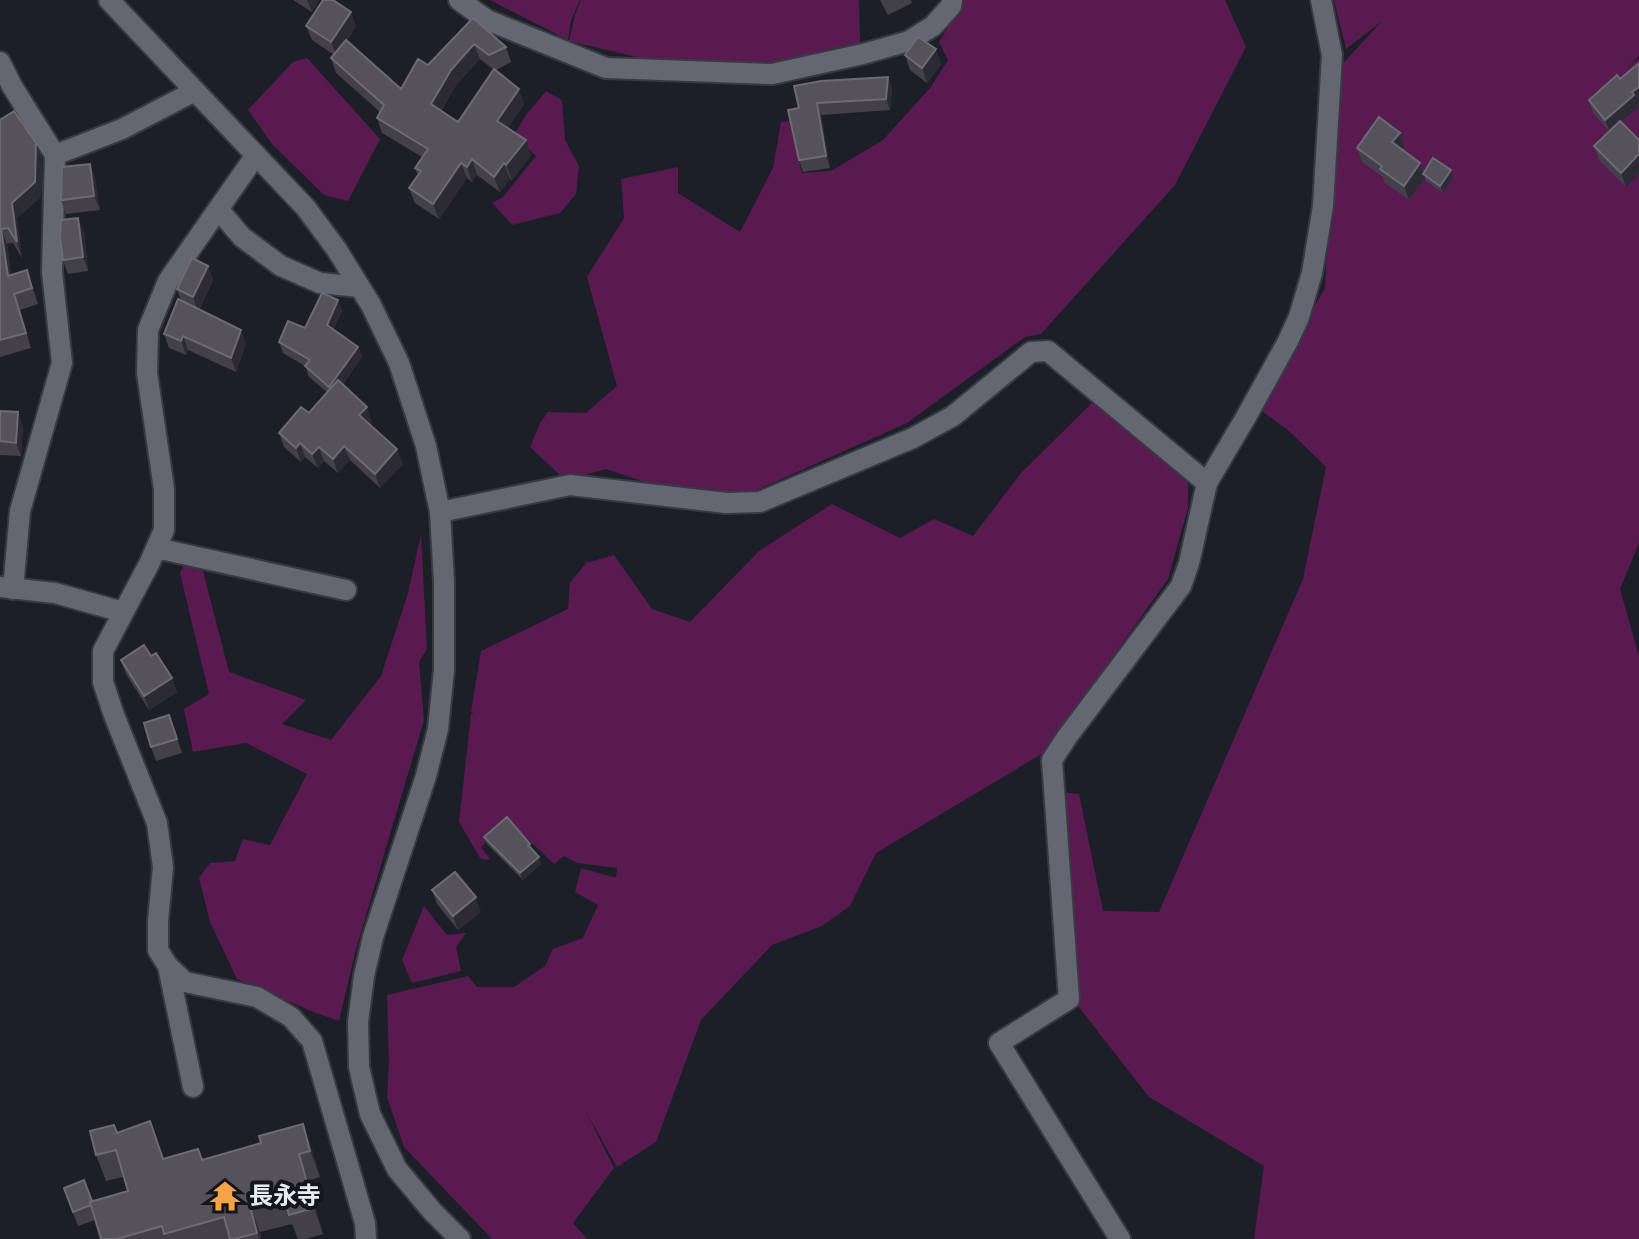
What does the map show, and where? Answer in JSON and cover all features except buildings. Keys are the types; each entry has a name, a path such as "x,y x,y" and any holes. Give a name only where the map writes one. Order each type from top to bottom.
{"street":[{"path":"109,0 306,208 337,250 371,305 399,363 426,446 440,512 444,582 444,670 438,729 426,776 373,937 358,1022 358,1054 370,1114 397,1169 460,1239"},
{"path":"459,0 487,20 606,68 772,74 909,41 933,26 951,6 952,0"},
{"path":"1120,1239 999,1043 1069,999 1052,760 1181,586 1207,483 1299,317 1312,273 1323,206 1332,55 1321,0"},
{"path":"0,62 55,155 52,272 62,363 20,511 6,588 55,593 123,612"},
{"path":"55,155 122,129 195,91"},
{"path":"256,155 168,281 148,330 147,373 164,489 164,530 103,651 103,682 157,823 163,867 158,950 168,966 185,982 257,997 291,1017 312,1041 365,1223 366,1239"},
{"path":"218,209 242,237 281,266 320,283 360,287"},
{"path":"440,512 570,485 726,503 760,502 913,438 953,416 1031,352 1048,351 1207,483"},
{"path":"156,548 346,590"},
{"path":"168,966 193,1087"}],"shaded area":[{"path":"490,0 580,0 571,21 568,40"},
{"path":"581,0 859,0 860,43 801,68 703,73 569,41"},
{"path":"964,0 1225,0 1246,47 1175,185 1041,334 1025,337 907,423 757,490 683,495 606,469 565,480 530,447 548,412 586,413 617,386 587,277 624,218 621,179 678,167 678,193 740,232 773,168 781,122 789,121 802,173 831,171 883,140 930,88 948,60 939,42"},
{"path":"1334,0 1639,0 1639,56 1626,69 1639,58 1639,543 1620,589 1639,656 1639,1239 1254,1239 1264,1166 1149,1097 1078,1006 1062,792 1079,794 1103,911 1159,912 1303,579 1326,467 1288,430 1259,409 1325,288 1336,71 1382,21 1346,49"},
{"path":"307,58 380,139 348,201 324,195 272,144 248,110 293,62"},
{"path":"546,91 562,100 565,140 579,166 576,194 560,213 512,225 492,203 503,197 536,156 514,135"},
{"path":"1095,400 1188,482 1188,508 1168,579 1045,752 876,853 850,906 822,926 772,945 701,1020 656,1142 617,1167 585,1110 614,1168 573,1223 587,1239 492,1239 404,1147 387,1097 387,995 468,976 477,987 514,987 545,966 553,949 583,938 598,905 575,892 581,868 616,878 617,868 577,863 564,856 554,864 509,821 481,847 490,859 480,858 459,822 481,651 568,609 570,583 586,563 614,555 652,609 690,622 759,551 832,504 900,538 934,519 973,536 1021,473"},
{"path":"421,534 427,649 419,662 424,720 356,949 339,1021 237,979 210,922 199,878 210,863 235,861 243,839 270,845 307,774 246,743 193,752 184,709 209,694 180,573 185,563 202,567 229,672 306,700 282,724 331,740 381,676 408,593"},
{"path":"424,906 447,935 466,933 456,947 461,971 412,983 402,960"}],"place":[{"name":"長永寺","path":"225,1196"}]}
